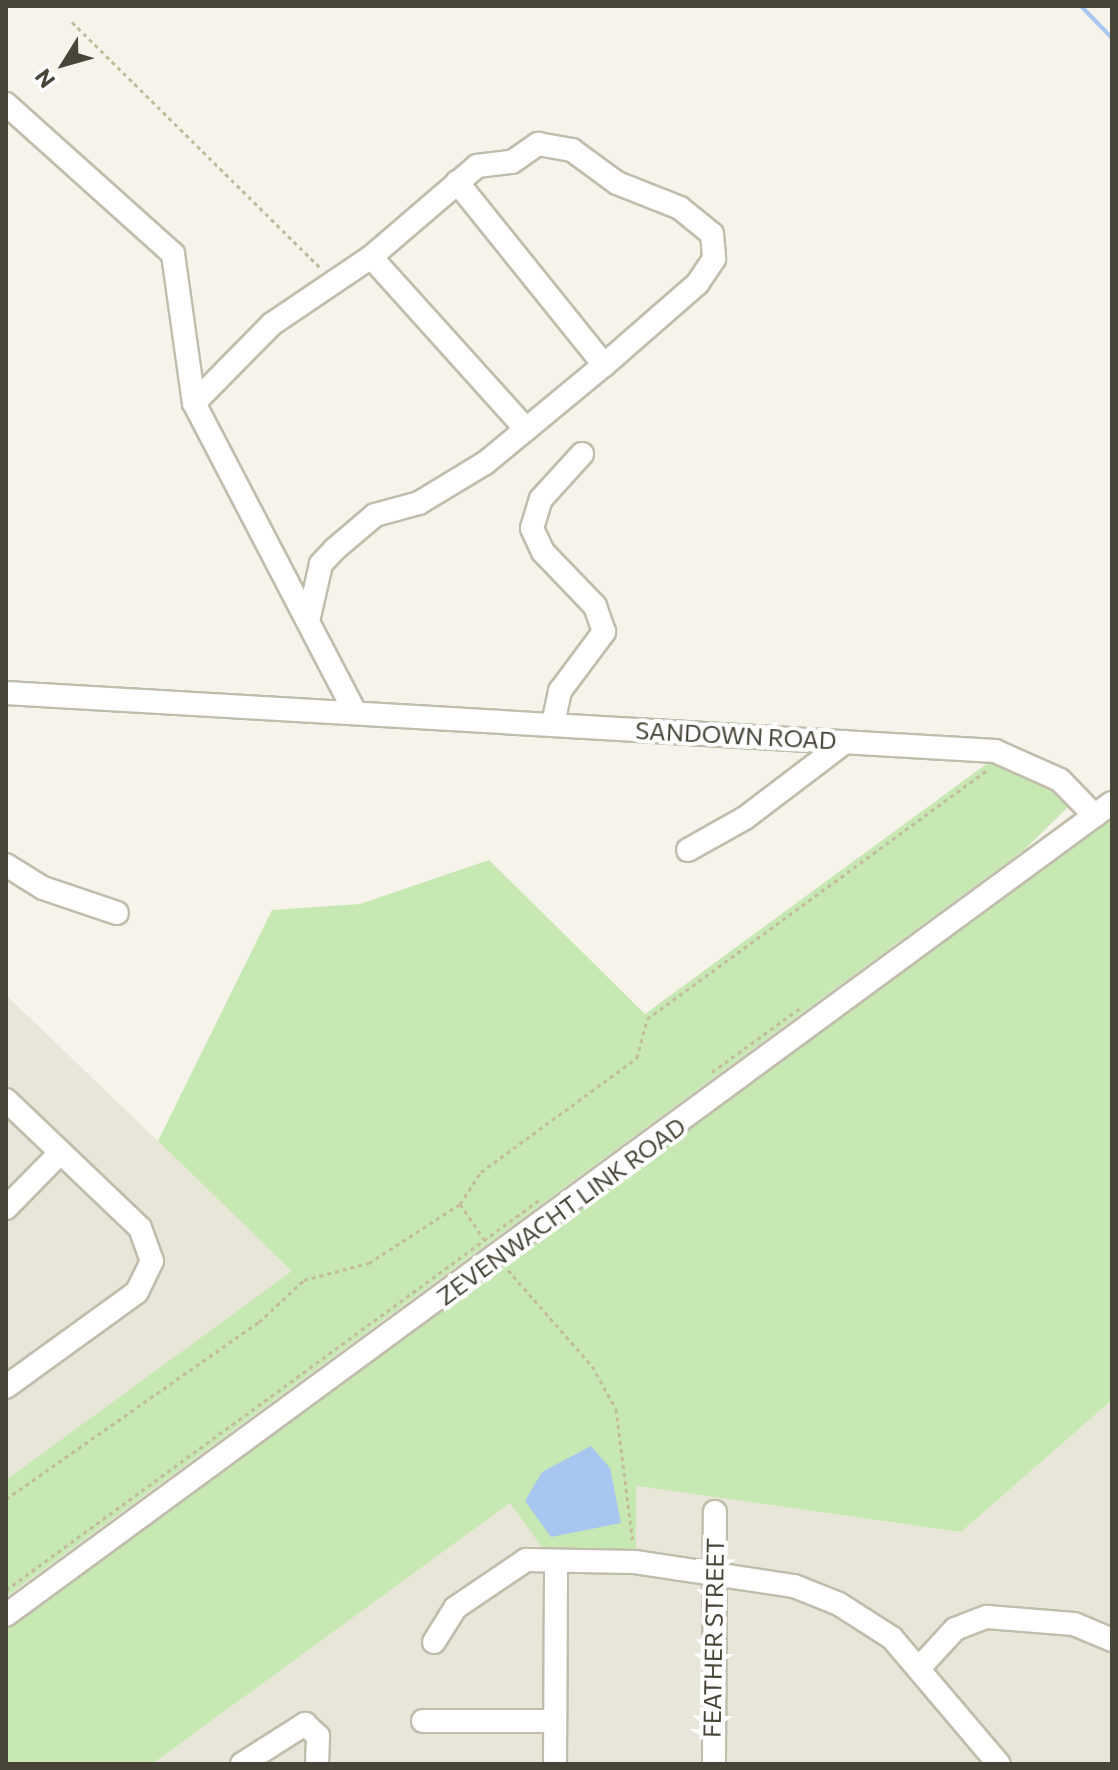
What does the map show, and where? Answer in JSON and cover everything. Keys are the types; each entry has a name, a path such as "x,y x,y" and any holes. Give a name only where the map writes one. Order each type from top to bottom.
{"street":[{"path":"6,104 173,254 194,403 355,712"},
{"path":"194,403 272,324 371,257 477,166 512,162 547,142 680,208 712,234 717,249 697,284 604,365 526,429 436,494 375,515 335,549 321,564 308,621"},
{"path":"457,182 604,365"},
{"path":"371,257 526,429"},
{"path":"553,724 560,691 604,632 595,606 543,552 532,528 541,499 582,454"},
{"name":"SANDOWN ROAD","path":"6,693 1008,754 1060,780 1104,809"},
{"path":"688,850 745,818 845,742"},
{"name":"ZEVENWACHT LINK ROAD","path":"6,1615 498,1257 1104,809"},
{"path":"6,865 43,888 117,913"},
{"path":"6,888 43,888"},
{"path":"6,1100 145,1235 151,1270 137,1292 6,1387"},
{"path":"6,1208 61,1152"},
{"name":"FEATHER STREET","path":"714,1764 715,1512"},
{"path":"434,1642 444,1618 508,1569 526,1560 635,1562 794,1586 839,1604 921,1666 999,1764"},
{"path":"555,1764 556,1562"},
{"path":"921,1666 955,1629 987,1617 1074,1624 1112,1640"},
{"path":"423,1721 555,1721"},
{"path":"242,1764 305,1724 318,1736 317,1764"}],"path":[{"path":"72,22 336,283"},
{"path":"6,1499 259,1322 304,1280 369,1263 460,1204 481,1172 637,1058 647,1019 1008,754"},
{"path":"706,1078 804,1005"},
{"path":"6,1590 546,1194"},
{"path":"460,1204 539,1314 592,1366 616,1409 635,1562"}],"shaded area":[{"path":"6,995 293,1271 6,1480"},
{"path":"1112,1400 1112,1764 152,1764 510,1503 636,1486 961,1532"}],"green space":[{"path":"996,757 1058,787 1068,807 1024,850 6,1597 6,1480 292,1271 158,1141 272,910 360,904 489,860 645,1014"},
{"path":"1112,817 1112,1400 961,1532 636,1486 636,1555 547,1554 510,1503 152,1764 6,1764 6,1629"}],"water":[{"path":"591,1446 610,1468 621,1523 551,1537 525,1501 542,1472"}],"waterway":[{"path":"1081,6 1112,38"}]}
